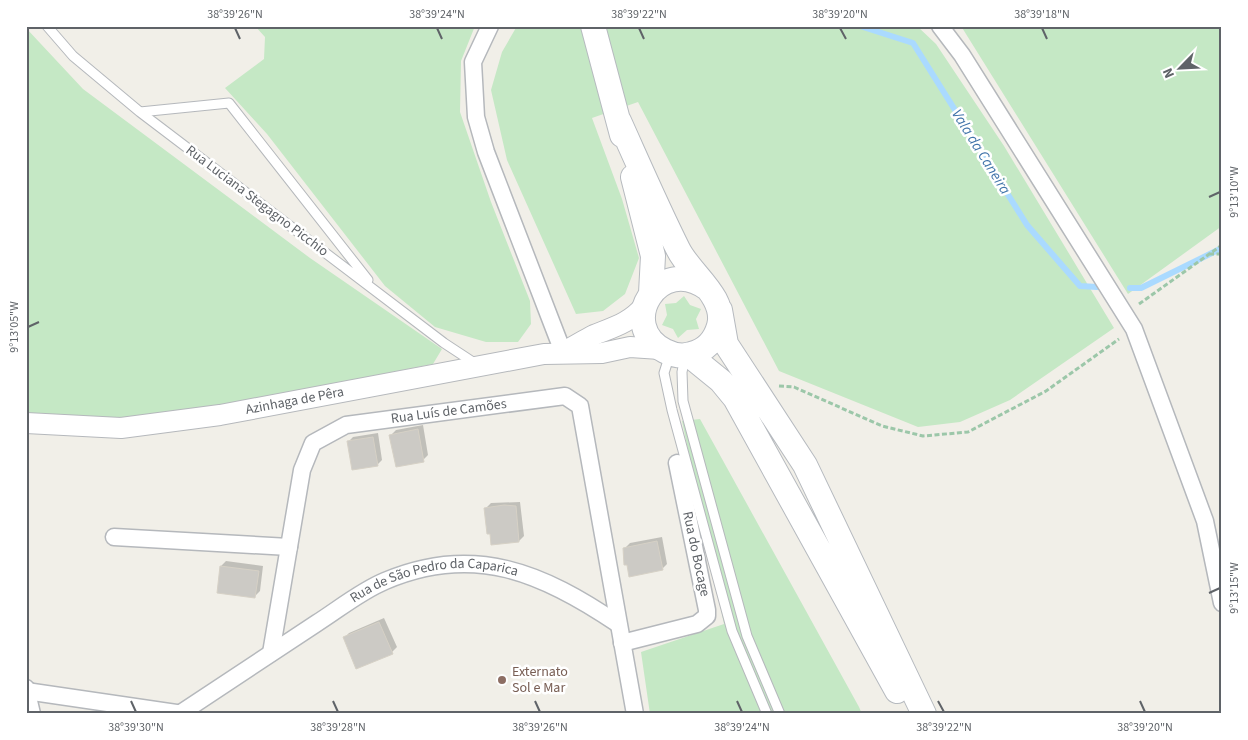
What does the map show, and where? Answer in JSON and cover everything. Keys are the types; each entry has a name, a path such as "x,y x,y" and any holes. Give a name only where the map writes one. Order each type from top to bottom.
{"main road":[{"path":"593,26 651,241 653,256 648,299 643,318 646,333 720,381 735,398 909,714"},
{"path":"619,121 679,252 696,277 714,295 720,310 726,344 805,465 924,714"},
{"path":"648,299 661,284 677,278 694,280 708,289"},
{"path":"676,353 703,349 713,340 719,326 720,310"}],"street":[{"path":"490,26 473,62 476,117 486,152 563,352"},
{"path":"940,26 962,55 1134,329 1205,521 1222,603"},
{"name":"Azinhaga de Pêra","path":"563,352 594,335 622,325 632,318 648,299"},
{"name":"Azinhaga de Pêra","path":"26,423 121,428 220,414 477,365 563,352 602,352 630,347 676,353"},
{"name":"Rua Luís de Camões","path":"271,653 302,470 313,443 346,425 565,396 580,406 618,624"},
{"name":"Rua do Bocage","path":"622,643 697,624 707,616 708,610 677,463"},
{"path":"114,537 289,547"},
{"name":"Rua de São Pedro da Caparica","path":"182,713 376,585 438,564 492,566 523,572 572,594 618,624"},
{"path":"618,624 635,714"},
{"path":"32,714 26,690 182,713"}],"lane":[{"name":"Rua Luciana Stegagno Picchio","path":"46,26 73,56 140,112 444,343 477,365"},
{"path":"140,112 229,103 376,291"},
{"path":"676,353 664,373 672,410 732,631 767,714"},
{"path":"676,353 682,372 683,401 747,636 780,714"}],"path":[{"path":"1125,314 1222,244"},
{"path":"1209,254 1222,254"},
{"path":"752,384 766,375 771,385 794,387 882,426 923,436 968,432 1046,391 1134,329"}],"green space":[{"path":"255,26 475,26 461,61 460,112 491,202 530,301 531,324 518,342 486,342 435,327 385,286 267,134 225,88 264,59 265,37"},
{"path":"517,26 917,26 936,44 1004,146 1114,328 1010,400 960,422 918,427 779,371 638,102 592,118 622,199 639,258 625,294 603,311 576,314 507,160 491,90 502,52"},
{"path":"961,26 1222,26 1222,226 1128,294"},
{"path":"26,28 83,89 310,258 442,349 433,364 225,405 111,419 26,413"},
{"path":"684,296 690,305 701,309 696,319 699,329 687,330 678,338 673,329 662,325 667,315 665,304 676,303"},
{"path":"700,419 862,714 650,714 641,652 724,624 682,421"}],"building":[{"path":"418,429 424,462 396,467 389,435"},
{"path":"373,437 378,466 352,470 347,441"},
{"path":"504,505 516,506 519,542 491,545 490,534 487,534 484,508"},
{"path":"657,541 663,570 629,577 627,565 624,565 623,548"},
{"path":"220,566 259,571 255,598 217,593"},
{"path":"379,622 393,654 356,669 343,637"}],"waterway":[{"name":"Vala da Caneira","path":"860,26 913,43 1027,225 1080,286 1097,287"},
{"name":"Vala da Caneira","path":"1130,288 1141,288 1222,248"}],"place":[{"name":"Externato Sol e Mar","path":"502,680"}]}
